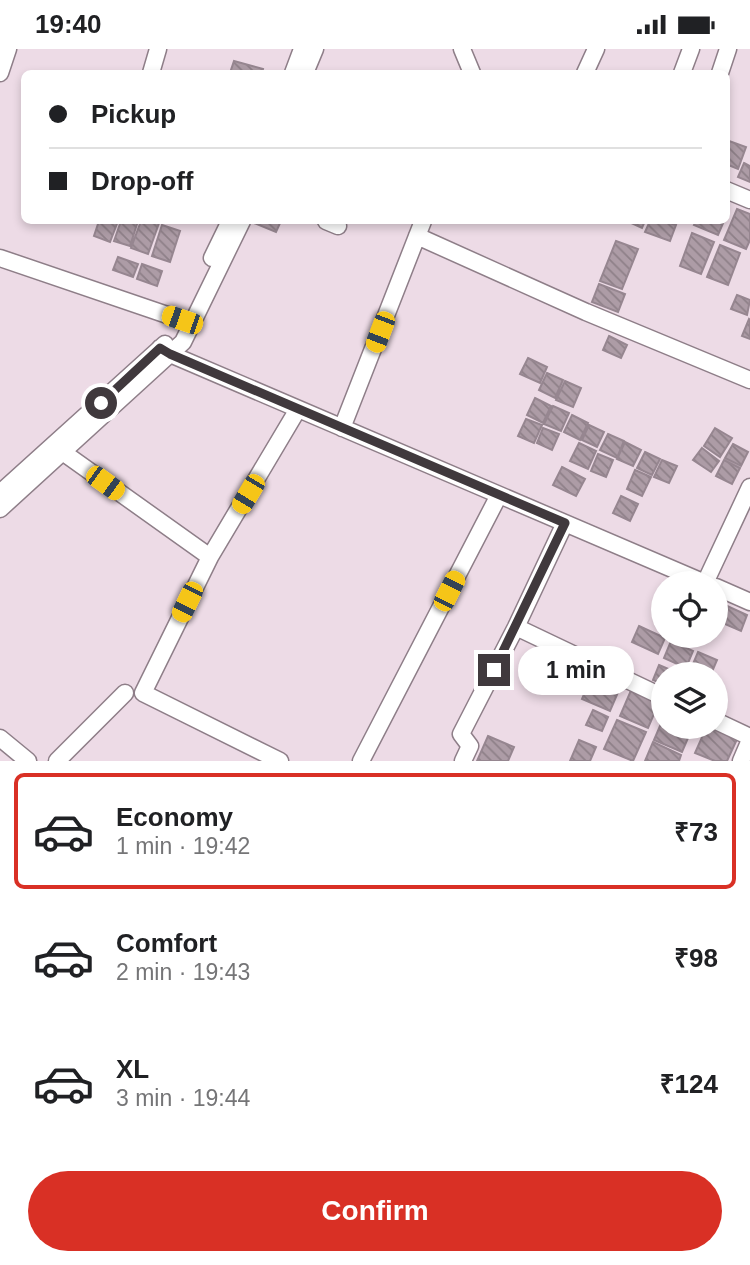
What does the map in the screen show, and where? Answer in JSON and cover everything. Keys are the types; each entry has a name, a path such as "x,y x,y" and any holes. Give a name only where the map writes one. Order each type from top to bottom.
{"street":[{"path":"0,73 8,49"},
{"path":"152,70 158,49"},
{"path":"294,70 302,49"},
{"path":"306,70 315,49"},
{"path":"462,49 472,62"},
{"path":"586,70 596,49"},
{"path":"683,70 691,49"},
{"path":"721,70 729,49"},
{"path":"730,192 750,200"},
{"path":"0,509 64,453 165,351 228,224"},
{"path":"0,493 165,351 183,342 241,224"},
{"path":"342,428 420,228 586,312 750,380"},
{"path":"0,258 182,320"},
{"path":"165,351 677,571"},
{"path":"280,761 143,693 210,557 298,409"},
{"path":"64,453 210,557"},
{"path":"711,571 750,487"},
{"path":"361,761 499,495"},
{"path":"463,761 470,746 461,734 565,523"},
{"path":"728,592 750,602"},
{"path":"516,627 651,691"},
{"path":"57,761 125,693"},
{"path":"728,727 750,739 741,761"},
{"path":"0,738 27,761"}],"building":[{"path":"234,61 263,69 263,70 231,70"},
{"path":"730,141 746,147 738,169 730,166"},
{"path":"744,163 750,166 750,182 738,177"},
{"path":"737,209 750,214 750,240 746,249 724,240"},
{"path":"98,224 117,224 110,242 94,236"},
{"path":"120,224 137,224 130,246 114,241"},
{"path":"140,224 159,224 148,254 131,248"},
{"path":"256,224 280,224 276,232"},
{"path":"649,224 676,225 670,241 645,232"},
{"path":"694,224 723,224 718,235"},
{"path":"162,225 180,231 170,262 152,256"},
{"path":"692,233 714,242 701,274 680,266"},
{"path":"616,241 638,249 622,289 600,281"},
{"path":"720,245 740,253 728,285 707,277"},
{"path":"118,257 138,264 133,277 113,270"},
{"path":"142,264 162,271 157,286 137,279"},
{"path":"599,284 625,294 618,312 592,302"},
{"path":"737,295 750,300 747,315 731,309"},
{"path":"750,320 750,339 742,336"},
{"path":"609,336 627,345 621,358 603,350"},
{"path":"528,358 547,367 540,383 520,374"},
{"path":"547,373 563,380 555,398 539,390"},
{"path":"565,381 581,388 573,407 556,400"},
{"path":"535,398 551,406 543,423 527,415"},
{"path":"553,406 569,413 561,431 544,424"},
{"path":"572,415 588,423 580,440 564,432"},
{"path":"526,419 542,425 534,443 518,436"},
{"path":"589,425 604,432 597,447 582,440"},
{"path":"543,428 559,434 552,450 537,443"},
{"path":"715,428 732,438 720,457 704,446"},
{"path":"608,434 624,441 617,458 600,450"},
{"path":"625,442 641,450 633,466 617,459"},
{"path":"579,443 596,451 588,469 570,461"},
{"path":"733,444 748,452 741,466 725,458"},
{"path":"702,448 719,461 711,472 693,460"},
{"path":"645,452 660,459 652,475 637,468"},
{"path":"598,454 613,460 606,477 591,471"},
{"path":"662,460 677,466 669,483 654,477"},
{"path":"724,460 740,468 732,484 716,476"},
{"path":"562,467 585,479 576,496 553,485"},
{"path":"635,470 651,477 642,496 627,489"},
{"path":"621,496 638,504 630,521 613,513"},
{"path":"728,606 747,615 741,631 728,625"},
{"path":"639,626 651,632 651,648 661,648 658,654 632,642"},
{"path":"668,648 686,648 693,651 688,662 673,662 664,658"},
{"path":"556,650 583,662 570,692 543,680"},
{"path":"698,652 717,660 716,662 694,662"},
{"path":"594,671 622,683 610,711 582,699"},
{"path":"632,688 651,696 651,721 648,728 620,716"},
{"path":"593,710 608,717 602,731 586,725"},
{"path":"617,720 646,732 633,761 604,749"},
{"path":"728,733 738,737 727,761 715,761 695,753 701,739 728,739"},
{"path":"488,736 514,747 508,761 477,761"},
{"path":"654,739 688,739 682,752"},
{"path":"579,740 596,747 590,761 570,761"},
{"path":"653,742 681,755 679,761 645,761"}],"route":[{"path":"101,403 160,348 565,523 494,670"}]}
